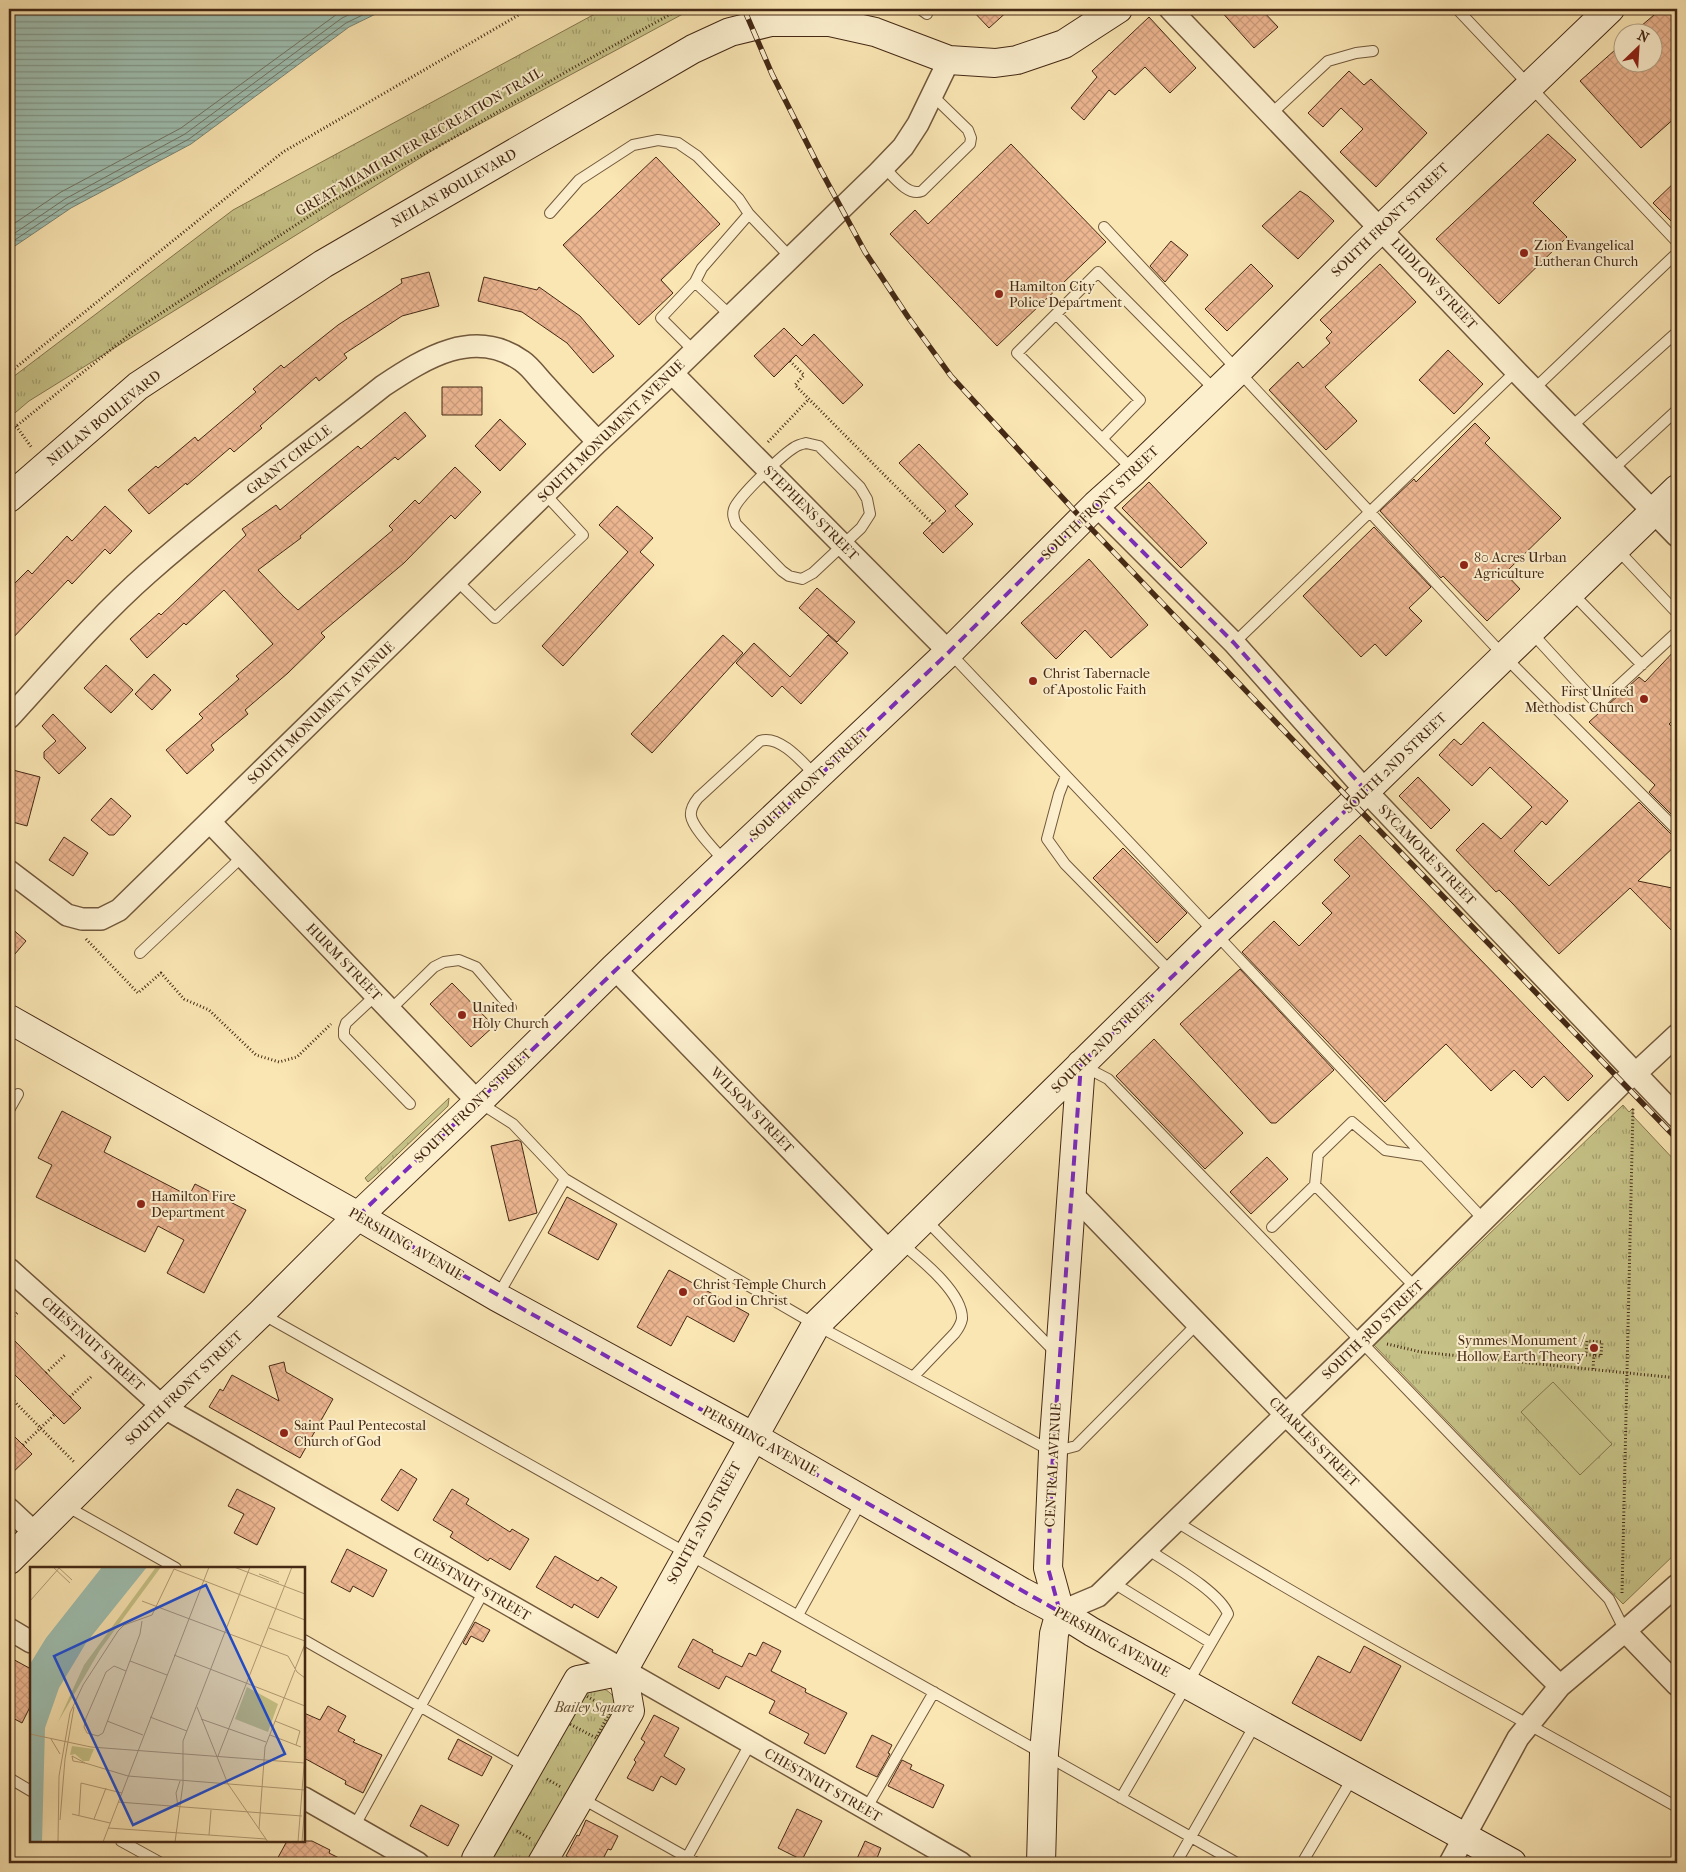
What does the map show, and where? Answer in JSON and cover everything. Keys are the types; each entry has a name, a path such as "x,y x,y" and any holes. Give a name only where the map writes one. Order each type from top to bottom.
{"street":[{"path":"949,60 995,63 1039,54 1064,44 1118,9"},
{"name":"LUDLOW STREET","path":"1170,9 1534,390 1677,536"},
{"name":"SOUTH FRONT STREET","path":"9,1560 163,1407 261,1314 358,1216 478,1102 614,968 949,652 1096,504 1134,471 1238,371 1381,228 1610,9"},
{"name":"NEILAN BOULEVARD","path":"9,498 138,386 323,264 693,50 730,32 771,22 830,22 875,32 949,60"},
{"name":"SOUTH MONUMENT AVENUE","path":"9,871 67,916 82,919 101,918 119,910 598,442 672,373 884,167 902,147 918,124 949,60"},
{"name":"GRANT CIRCLE","path":"9,718 81,638 147,574 192,536 383,386 440,352 463,346 484,347 506,352 523,362 598,442"},
{"name":"STEPHENS STREET","path":"672,373 949,652"},
{"name":"SOUTH 2ND STREET","path":"622,1671 752,1436 816,1325 1216,932 1366,791 1677,488"},
{"name":"SYCAMORE STREET","path":"1096,504 1234,643 1366,791 1677,1117"},
{"name":"HURM STREET","path":"210,822 478,1102"},
{"name":"WILSON STREET","path":"614,968 895,1247"},
{"name":"PERSHING AVENUE","path":"9,1019 358,1216 497,1297 752,1436 1092,1632 1512,1863"},
{"name":"SOUTH 3RD STREET","path":"1060,1612 1098,1596 1361,1342 1622,1083 1635,1074 1677,1035"},
{"name":"CENTRAL AVENUE","path":"1041,1863 1044,1753 1054,1634 1060,1612 1048,1568 1053,1452 1081,1064"},
{"name":"CHARLES STREET","path":"1072,1194 1286,1414 1560,1686"},
{"name":"CHESTNUT STREET","path":"9,1269 163,1407 961,1863"},
{"path":"9,1509 36,1534"},
{"path":"1450,1863 1518,1738 1528,1724 1560,1686 1677,1585"},
{"path":"9,1629 30,1641"},
{"path":"1625,1631 1677,1685"},
{"path":"477,1863 476,1859 578,1680 622,1671 630,1711 542,1863"},
{"path":"305,1799 418,1863"}],"lane":[{"path":"1456,9 1677,242"},
{"path":"1271,114 1328,61 1356,53 1372,52"},
{"path":"884,167 910,191 918,193 970,144 971,138 968,130 932,95"},
{"path":"550,213 579,180 633,145 658,140 678,143 697,156 791,258"},
{"path":"694,351 661,318 695,282 702,268 749,214"},
{"path":"1104,227 1504,656 1677,830"},
{"path":"1534,390 1677,253"},
{"path":"1134,471 1017,353 1098,272 1216,391"},
{"path":"695,282 731,316"},
{"path":"1056,314 1140,400 1103,438"},
{"path":"1571,427 1677,332"},
{"path":"1234,643 1516,371"},
{"path":"1613,469 1677,410"},
{"path":"806,443 819,446 860,487 867,499 870,514 861,528 813,573 802,579 789,576 782,570 736,524 732,514 734,507 768,470 794,447 806,443"},
{"path":"456,580 495,618 583,535 545,494"},
{"path":"1616,548 1677,613"},
{"path":"1570,592 1642,665"},
{"path":"1530,631 1598,705 1677,632"},
{"path":"949,652 1216,932 1484,1220"},
{"path":"726,863 697,828 691,817 692,806 698,798 760,741 765,739 777,742 791,752 817,777"},
{"path":"1066,776 1059,794 1047,839 1065,864 1173,974"},
{"path":"140,953 243,856"},
{"path":"410,1104 344,1036 346,1024 383,1002 434,967 444,962 459,960 476,967 511,1008"},
{"path":"1081,1064 1108,1079 1609,1599 1625,1631"},
{"path":"9,1110 18,1094"},
{"path":"478,1102 513,1124 565,1178 816,1325 1053,1452 1076,1446 1198,1322"},
{"path":"1272,1226 1315,1185 1318,1155 1352,1122 1385,1150 1424,1156"},
{"path":"497,1297 565,1178"},
{"path":"1315,1185 1416,1288"},
{"path":"924,1218 1060,1357"},
{"path":"895,1247 938,1275 954,1296 962,1318 955,1333 913,1377"},
{"path":"261,1314 1237,1863"},
{"path":"798,1615 862,1500"},
{"path":"65,1506 174,1567"},
{"path":"1175,1521 1263,1574 1677,1806"},
{"path":"1121,1798 1228,1614 1225,1605 1212,1593 1146,1549"},
{"path":"1112,1582 1211,1643"},
{"path":"354,1827 484,1591"},
{"path":"305,1641 527,1767"},
{"path":"866,1809 934,1692"},
{"path":"1176,1863 1256,1723"},
{"path":"686,1860 750,1744"},
{"path":"1302,1863 1354,1776"},
{"path":"9,1778 30,1790"},
{"path":"580,1798 686,1860 697,1863"},
{"path":"123,1842 161,1863"}],"path":[{"path":"9,373 283,152 529,9"},
{"name":"GREAT MIAMI RIVER RECREATION TRAIL","path":"9,432 134,331 334,200 441,145 571,69 680,9"},
{"path":"790,362 804,375 795,385 933,524"},
{"path":"765,445 809,399"},
{"path":"16,426 46,465"},
{"path":"82,936 138,993 160,973 184,999 209,1010 256,1055 280,1062 297,1057 335,1020"},
{"path":"1622,1596 1633,1108"},
{"path":"9,1321 18,1312"},
{"path":"1587,1341 1602,1342 1601,1356 1594,1355 1586,1355 1587,1341"},
{"path":"1386,1344 1421,1352 1677,1378"},
{"path":"46,1373 66,1354"},
{"path":"1593,1369 1594,1355"},
{"path":"70,1397 92,1376"},
{"path":"9,1396 74,1462"},
{"path":"23,1445 54,1415"},
{"path":"581,1693 611,1710 596,1738 566,1722 581,1693"},
{"path":"527,1767 580,1798"}],"highlighted area":[{"path":"1096,505 1234,643 1366,791 1081,1064 1053,1452 1048,1568 1060,1612 358,1216 949,652"}],"green space":[{"path":"604,9 692,9 441,145 29,401 9,418 9,380 233,210"},
{"path":"449,1098 448,1106 368,1182 365,1178"},
{"path":"1623,1105 1629,1112 1633,1108 1633,1116 1677,1163 1677,1552 1623,1604 1374,1345"},
{"path":"1553,1382 1612,1444 1580,1475 1521,1412"},
{"name":"Bailey Square","path":"582,1685 604,1689 612,1695 619,1706 531,1863 488,1863"}],"water":[{"path":"9,9 386,9 349,27 191,144 71,208 9,250"}],"building":[{"path":"971,9 1010,9 989,28"},
{"path":"1219,9 1261,9 1278,27 1254,48"},
{"path":"1661,9 1677,9 1677,116 1641,148 1580,81 1614,51 1614,72 1664,72 1664,22 1646,22"},
{"path":"1149,17 1196,68 1170,93 1145,67 1115,95 1109,90 1084,120 1071,108 1097,77 1092,71"},
{"path":"1349,71 1364,85 1371,79 1427,133 1376,187 1340,152 1363,129 1341,108 1323,127 1308,113"},
{"path":"1548,134 1576,160 1533,203 1567,237 1499,304 1436,239"},
{"name":"Hamilton City Police Department","path":"1011,144 1106,242 997,346 890,234 915,210 928,224"},
{"path":"656,157 720,224 661,280 673,293 639,325 563,245"},
{"path":"1677,180 1677,227 1653,203"},
{"path":"1300,191 1308,196 1334,221 1298,259 1262,226"},
{"path":"1171,241 1188,255 1165,282 1150,266"},
{"path":"1251,264 1273,286 1227,331 1205,309"},
{"path":"1380,264 1416,302 1325,387 1357,421 1326,450 1269,390 1298,362 1303,368 1330,343 1326,338 1332,332 1320,320"},
{"path":"429,272 439,306 402,316 344,354 347,358 319,381 316,377 260,426 262,428 234,452 230,448 187,485 186,483 149,514 128,490 195,437 198,441 256,392 253,389 281,365 284,368 338,325 402,283 401,279"},
{"path":"484,277 537,290 539,287 580,316 614,356 593,373 567,343 522,312 478,301"},
{"path":"784,328 802,346 814,334 863,385 843,404 796,355 774,377 754,356"},
{"path":"1448,350 1483,384 1454,414 1419,380"},
{"path":"442,387 482,387 482,415 442,415"},
{"path":"405,412 426,436 398,460 395,457 300,536 301,538 258,570 298,610 393,530 389,526 415,500 419,504 455,467 481,492 455,519 451,515 404,563 321,633 325,637 288,673 245,710 248,714 211,745 214,750 187,774 166,750 203,718 199,714 239,679 236,676 273,644 224,590 186,625 184,623 147,658 130,639 159,613 161,615 246,535 242,529 276,505 280,510 358,446 361,449"},
{"path":"500,419 526,444 500,471 475,446"},
{"path":"1475,423 1490,438 1485,443 1561,518 1505,573 1520,589 1487,621 1443,576 1441,578 1380,511 1414,479 1416,482"},
{"path":"919,444 968,494 955,506 973,524 943,553 923,533 946,511 899,463"},
{"path":"1149,482 1207,543 1181,568 1122,508"},
{"path":"105,506 132,531 110,554 105,549 72,584 68,580 9,642 9,589 28,570 32,574 67,536 72,541"},
{"path":"617,506 653,538 640,552 654,565 563,666 542,646 628,552 599,525"},
{"path":"1374,527 1431,587 1409,608 1422,621 1386,656 1375,644 1361,657 1303,596"},
{"path":"1089,559 1148,625 1111,658 1085,630 1056,659 1021,623"},
{"path":"817,588 855,622 837,642 799,608"},
{"path":"723,635 743,653 652,753 631,734"},
{"path":"828,635 848,653 801,704 782,686 772,697 736,663 754,643 790,677"},
{"name":"First United Methodist Church","path":"1677,648 1677,716 1669,724 1677,732 1677,820 1649,792 1655,785 1589,722 1639,677 1645,682"},
{"path":"106,665 133,690 111,713 84,688"},
{"path":"154,674 171,690 152,710 135,694"},
{"path":"53,714 86,748 59,774 44,758 44,752 56,741 42,726"},
{"path":"1483,722 1568,801 1546,825 1542,821 1514,851 1549,886 1639,802 1672,835 1677,837 1677,844 1638,881 1677,889 1677,936 1630,888 1559,954 1513,904 1499,890 1496,892 1456,850 1483,823 1501,839 1532,807 1490,767 1472,786 1439,755 1454,739 1461,745"},
{"path":"9,769 40,777 27,826 9,821"},
{"path":"1418,777 1450,810 1431,829 1399,796"},
{"path":"111,798 131,816 114,835 109,835 91,820"},
{"path":"1360,835 1593,1076 1568,1101 1544,1076 1532,1088 1514,1070 1491,1091 1446,1044 1385,1102 1242,952 1274,921 1299,946 1332,913 1322,903 1350,876 1334,860"},
{"path":"64,837 88,853 73,876 49,860"},
{"path":"1123,848 1187,913 1157,943 1093,878"},
{"path":"9,926 26,941 9,961"},
{"path":"1240,969 1334,1070 1276,1123 1271,1123 1180,1024"},
{"name":"United Holy Church","path":"452,983 494,1026 471,1047 430,1004"},
{"path":"1154,1039 1243,1133 1205,1169 1116,1076"},
{"name":"Hamilton Fire Department","path":"62,1111 111,1137 104,1152 189,1196 195,1184 246,1210 204,1293 167,1273 184,1240 158,1226 145,1252 36,1197 52,1165 38,1158"},
{"path":"518,1140 521,1142 537,1213 509,1221 491,1146"},
{"path":"1267,1157 1288,1179 1251,1214 1230,1192"},
{"path":"567,1197 617,1224 598,1260 548,1233"},
{"name":"Christ Temple Church of God in Christ","path":"669,1270 749,1314 734,1342 687,1316 671,1346 637,1327"},
{"path":"9,1335 81,1408 64,1424 9,1369"},
{"name":"Saint Paul Pentecostal Church of God","path":"284,1362 286,1372 333,1399 300,1458 209,1407 220,1389 223,1391 232,1375 279,1401 269,1366"},
{"path":"9,1431 32,1454 9,1476"},
{"path":"401,1469 417,1479 398,1511 381,1500"},
{"path":"237,1489 275,1508 257,1545 234,1533 244,1514 228,1506"},
{"path":"452,1489 469,1499 466,1504 510,1532 512,1529 529,1539 510,1570 490,1558 488,1561 450,1537 453,1532 433,1520"},
{"path":"347,1549 387,1570 373,1597 353,1586 350,1592 331,1582"},
{"path":"555,1556 598,1581 601,1577 617,1587 598,1618 574,1604 572,1608 536,1587"},
{"path":"475,1622 490,1630 483,1642 471,1636 466,1645 463,1643"},
{"path":"693,1639 713,1650 712,1652 742,1667 749,1653 756,1656 763,1642 781,1651 771,1671 806,1689 805,1692 847,1713 825,1754 804,1743 809,1734 769,1713 775,1701 726,1676 719,1689 678,1667"},
{"path":"1364,1646 1401,1666 1361,1741 1292,1703 1318,1656 1350,1673"},
{"path":"9,1657 30,1668 30,1707 22,1723 9,1716"},
{"path":"328,1706 346,1716 338,1731 355,1740 353,1742 382,1755 363,1793 345,1784 346,1781 305,1759 305,1713 320,1720"},
{"path":"654,1715 679,1728 664,1756 685,1769 676,1785 661,1776 653,1791 627,1778 636,1762 634,1760 645,1742 641,1739"},
{"path":"872,1735 892,1745 888,1753 890,1754 877,1777 856,1767"},
{"path":"458,1739 492,1757 482,1776 448,1759"},
{"path":"902,1760 912,1765 910,1769 944,1785 933,1808 888,1786"},
{"path":"421,1805 459,1825 448,1846 410,1826"},
{"path":"797,1809 822,1821 802,1860 778,1848"},
{"path":"586,1820 618,1836 611,1850 608,1849 601,1863 580,1863 566,1856 577,1835 579,1836"},
{"path":"312,1841 330,1850 329,1853 349,1863 275,1863 286,1842"},
{"path":"865,1841 881,1848 875,1863 855,1863"}],"railway":[{"path":"744,9 772,74 865,252 908,317 951,376 1082,519 1677,1139"}],"place":[{"name":"Zion Evangelical Lutheran Church","path":"1524,253"},
{"name":"Hamilton City Police Department","path":"999,294"},
{"name":"80 Acres Urban Agriculture","path":"1464,565"},
{"name":"Christ Tabernacle of Apostolic Faith","path":"1033,681"},
{"name":"First United Methodist Church","path":"1644,699"},
{"name":"United Holy Church","path":"462,1015"},
{"name":"Hamilton Fire Department","path":"141,1204"},
{"name":"Christ Temple Church of God in Christ","path":"683,1292"},
{"name":"Symmes Monument / Hollow Earth Theory","path":"1594,1348"},
{"name":"Saint Paul Pentecostal Church of God","path":"284,1433"}]}
